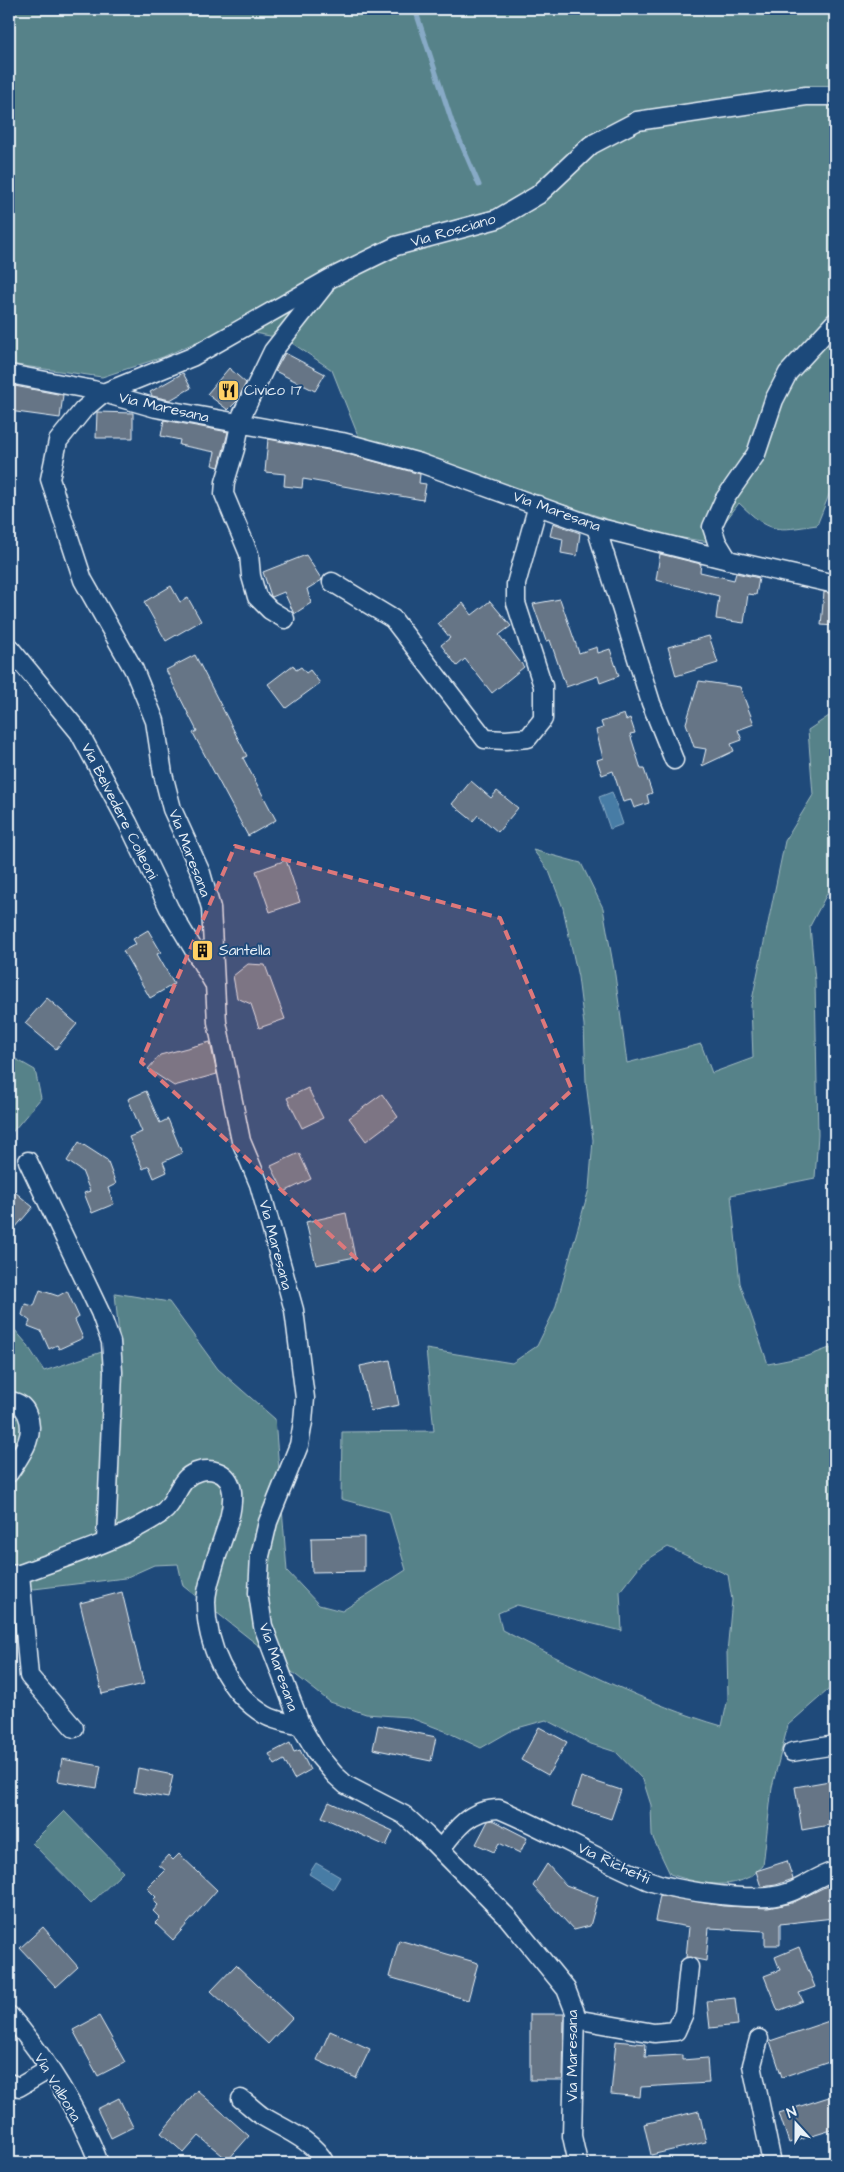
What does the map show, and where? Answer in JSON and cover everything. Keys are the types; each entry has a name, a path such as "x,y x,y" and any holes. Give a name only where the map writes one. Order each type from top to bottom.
{"street":[{"name":"Via Rosciano","path":"103,393 192,356 331,278 396,246 497,219 538,195 591,145 637,121 806,96 835,96"},
{"path":"285,618 270,610 257,597 253,585 249,554 224,494 225,482 242,414 273,351 331,278"},
{"path":"728,560 717,542 712,527 724,500 756,454 774,400 788,373 835,322"},
{"path":"9,374 103,393"},
{"name":"Via Maresana","path":"578,2163 572,2136 575,2018 571,1997 545,1960 508,1918 440,1849 404,1816 346,1784 334,1775 318,1755 301,1726 263,1626 258,1593 260,1556 266,1530 299,1445 305,1398 294,1310 260,1184 241,1141 217,1022 211,908 201,873 172,809 163,774 155,721 134,670 83,580 50,478 58,441 78,415 103,393 156,408 342,442 412,461 596,526 728,560 835,584"},
{"path":"332,582 393,619 485,739 528,738 544,719 543,686 516,603 516,584 538,505"},
{"path":"596,526 651,703 674,760"},
{"name":"Via Belvedere Colleoni","path":"9,647 79,732 128,823 169,908 214,985"},
{"path":"28,1161 100,1312 110,1342 113,1372 106,1541"},
{"path":"9,1401 16,1402 26,1410 30,1420 30,1435 9,1473"},
{"path":"74,1728 29,1676 14,1575 142,1526 165,1511 189,1476 202,1470 218,1471 227,1479 232,1490 231,1502 206,1600 208,1626 223,1669 236,1689 252,1706 267,1716 301,1726"},
{"path":"792,1752 835,1745"},
{"name":"Via Richetti","path":"440,1849 455,1830 467,1819 482,1811 499,1810 649,1881 706,1893 768,1897 801,1889 822,1876 835,1872"},
{"path":"575,2018 654,2033 676,2031 684,2014 689,1967"},
{"name":"Via Valbona","path":"9,2015 24,2032 70,2106 98,2163"},
{"path":"759,2039 752,2065 772,2163"},
{"path":"9,2084 19,2087 48,2070"},
{"path":"240,2099 260,2114 306,2142 316,2150 326,2163"}],"highlighted area":[{"path":"235,846 500,918 572,1090 372,1273 141,1062"}],"green space":[{"path":"9,9 835,9 835,480 817,525 782,529 774,528 759,520 739,503 710,542 649,533 431,461 361,443 332,370 286,339 227,328 163,357 102,377 9,364"},
{"path":"835,712 835,889 830,888 810,926 815,981 818,1135 815,1178 731,1195 740,1283 768,1364 808,1356 835,1346 835,1684 788,1725 772,1787 763,1866 749,1877 729,1884 708,1884 670,1874 652,1836 651,1805 643,1780 616,1752 591,1744 546,1720 514,1729 481,1748 445,1731 408,1717 366,1714 330,1702 183,1586 178,1564 154,1565 125,1578 9,1592 9,1323 26,1343 44,1371 120,1346 115,1293 169,1302 218,1369 275,1419 287,1571 319,1605 342,1611 406,1570 389,1512 341,1499 342,1432 434,1431 426,1349 512,1363 537,1346 555,1309 589,1189 593,1140 586,1082 584,1025 578,977 563,908 549,871 533,850 581,863 603,908 615,975 627,1063 701,1044 712,1073 753,1058 751,1005 785,841 813,795 808,730","holes":["668,1547 728,1575 732,1600 727,1652 728,1698 722,1726 638,1696 502,1630 498,1613 517,1605 622,1631 620,1591 642,1563"]},
{"path":"14,1058 35,1070 41,1098 9,1136 9,1062"},
{"path":"64,1811 123,1872 91,1903 32,1843"}],"water":[{"path":"612,792 623,824 610,829 599,797"},
{"path":"316,1863 340,1877 333,1889 309,1874"}],"building":[{"path":"285,353 325,374 315,391 275,371"},
{"name":"Civico 17","path":"229,368 246,383 238,400 228,410 207,394"},
{"path":"183,373 191,388 170,400 152,396 150,392"},
{"path":"9,385 63,395 60,418 9,411"},
{"path":"97,412 133,413 133,438 96,438"},
{"path":"164,420 228,432 219,467 212,465 215,452 179,445 180,440 161,436"},
{"path":"268,439 340,452 420,474 419,483 426,484 423,500 303,479 302,488 284,486 285,474 265,472"},
{"path":"553,523 580,533 577,556 561,553 563,539 550,536"},
{"path":"660,554 701,564 700,572 734,580 736,573 759,578 756,595 748,594 744,623 716,619 719,596 656,580"},
{"path":"306,555 322,580 307,589 311,603 294,614 284,592 271,596 263,572"},
{"path":"171,586 180,602 188,598 201,621 166,641 144,602"},
{"path":"824,592 835,594 835,626 821,625"},
{"path":"560,599 579,653 597,647 598,653 610,649 619,676 600,683 598,676 566,687 550,640 546,641 533,604"},
{"path":"490,601 511,626 499,635 524,667 492,693 465,659 457,666 441,645 450,638 438,623 463,603 472,615"},
{"path":"709,636 718,663 676,676 668,647"},
{"path":"195,655 247,756 243,758 276,820 248,836 193,733 197,731 166,670"},
{"path":"293,665 296,670 301,667 306,673 310,670 320,683 286,708 268,684"},
{"path":"699,681 740,687 754,724 738,730 742,740 731,744 734,751 702,766 706,749 694,747 686,723"},
{"path":"624,714 626,720 630,718 635,733 630,734 641,769 644,769 652,793 647,795 649,803 634,808 631,800 623,802 613,771 602,775 597,760 603,758 596,730 603,728 601,722"},
{"path":"471,781 491,798 497,791 518,808 498,832 478,815 473,821 452,804"},
{"path":"286,860 300,902 270,912 256,871"},
{"path":"148,930 161,952 157,954 174,984 150,998 123,951 136,944 133,939"},
{"path":"248,964 265,965 285,1019 259,1028 251,1004 237,998 233,976"},
{"path":"47,998 77,1024 56,1049 25,1023"},
{"path":"210,1042 217,1074 174,1086 148,1069 160,1055"},
{"path":"308,1088 323,1118 302,1128 287,1098"},
{"path":"146,1091 160,1123 168,1119 182,1153 163,1162 167,1172 154,1178 149,1166 143,1169 129,1137 142,1132 128,1099"},
{"path":"382,1094 398,1117 366,1141 349,1118"},
{"path":"79,1142 107,1160 116,1184 108,1188 114,1204 92,1213 84,1193 90,1191 82,1171 67,1161"},
{"path":"299,1153 311,1179 284,1192 271,1166"},
{"path":"9,1187 33,1207 9,1235"},
{"path":"346,1213 355,1257 316,1265 306,1222"},
{"path":"40,1290 58,1296 67,1291 79,1317 75,1320 83,1338 59,1349 57,1345 49,1349 41,1331 28,1326 30,1321 22,1315 25,1304 34,1306"},
{"path":"390,1360 399,1405 370,1411 360,1366"},
{"path":"364,1537 364,1571 312,1572 311,1538"},
{"path":"122,1592 144,1684 102,1694 80,1603"},
{"path":"378,1725 436,1737 431,1761 373,1749"},
{"path":"539,1727 567,1742 548,1775 521,1760"},
{"path":"290,1743 294,1752 300,1750 310,1770 294,1779 284,1760 275,1765 269,1754"},
{"path":"62,1759 101,1766 97,1788 58,1781"},
{"path":"138,1768 173,1775 168,1798 134,1792"},
{"path":"581,1777 621,1790 611,1819 572,1806"},
{"path":"835,1780 835,1824 802,1830 795,1787"},
{"path":"329,1802 393,1831 386,1846 322,1817"},
{"path":"492,1820 527,1838 520,1853 499,1843 494,1852 476,1844 488,1821"},
{"path":"179,1854 217,1890 173,1940 155,1923 160,1918 153,1911 158,1905 153,1900 156,1897 147,1888 165,1870 159,1865 168,1855 173,1860"},
{"path":"787,1861 793,1879 776,1885 761,1887 756,1871"},
{"path":"547,1864 566,1885 598,1897 590,1926 574,1930 533,1886"},
{"path":"829,1885 833,1918 780,1924 780,1945 765,1945 765,1931 709,1928 706,1961 686,1957 689,1927 655,1921 660,1895 723,1906 768,1908 792,1903"},
{"path":"43,1927 78,1967 56,1987 20,1948"},
{"path":"399,1940 478,1963 468,2000 389,1977"},
{"path":"799,1947 815,1987 799,1993 803,2001 778,2011 764,1976 780,1970 775,1957"},
{"path":"236,1965 292,2018 268,2044 211,1991"},
{"path":"735,1998 738,2025 710,2028 707,2001"},
{"path":"530,2014 564,2014 563,2080 530,2080"},
{"path":"99,2016 125,2062 98,2076 73,2030"},
{"path":"835,2019 835,2059 782,2077 770,2041"},
{"path":"330,2031 370,2049 356,2078 317,2060"},
{"path":"616,2041 646,2044 645,2057 682,2055 682,2060 707,2058 709,2083 641,2087 640,2097 611,2094"},
{"path":"197,2090 249,2136 228,2160 199,2136 184,2153 161,2133"},
{"path":"835,2095 835,2129 789,2143 779,2113"},
{"path":"119,2098 133,2127 111,2138 97,2109"},
{"path":"699,2111 706,2142 651,2155 644,2124"}],"waterway":[{"path":"415,9 452,122 479,185"}],"place":[{"name":"Civico 17","path":"228,390"},
{"name":"Santella","path":"203,950"}]}
